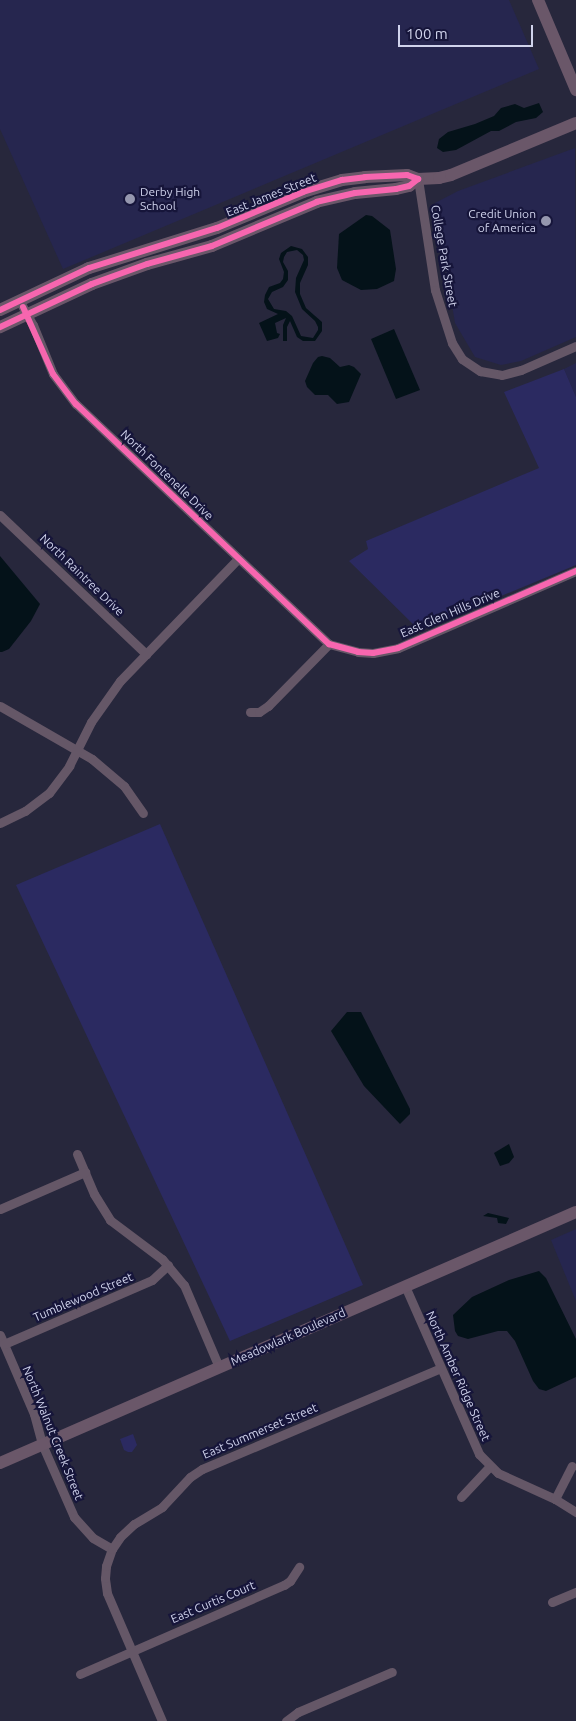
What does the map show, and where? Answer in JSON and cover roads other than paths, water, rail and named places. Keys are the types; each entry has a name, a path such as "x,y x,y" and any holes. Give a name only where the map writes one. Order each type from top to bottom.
{"street":[{"path":"538,0 576,90"},
{"name":"East James Street","path":"0,310 89,268 217,228 321,186 365,177 407,175 418,179 439,178 451,175 576,122"},
{"name":"East James Street","path":"0,327 92,284 147,264 212,246 318,202 355,193 396,189 409,186 418,179"},
{"name":"College Park Street","path":"418,179 435,290 452,343 462,359 480,372 502,375 520,370 576,346"},
{"name":"North Fontenelle Drive","path":"19,300 62,387 76,404 329,644"},
{"name":"North Raintree Drive","path":"0,515 146,654"},
{"path":"0,823 25,811 49,793 61,779 105,701 146,654 238,559"},
{"name":"East Glen Hills Drive","path":"329,644 358,652 373,653 398,648 576,571"},
{"path":"250,712 259,712 268,706 329,644"},
{"path":"0,706 108,771 124,786 143,813"},
{"path":"77,1154 101,1207 110,1220 168,1265 184,1285 219,1367"},
{"path":"0,1209 85,1172"},
{"name":"Meadowlark Boulevard","path":"0,1463 576,1212"},
{"name":"Tumblewood Street","path":"4,1344 152,1280 168,1265"},
{"name":"North Amber Ridge Street","path":"405,1286 473,1441 490,1466 515,1482 555,1500 576,1512"},
{"name":"North Walnut Creek Street","path":"0,1335 34,1414 42,1444 74,1517 93,1538 112,1549"},
{"name":"East Summerset Street","path":"112,1549 127,1529 162,1507 190,1477 202,1469 441,1368"},
{"path":"461,1496 490,1466"},
{"path":"555,1500 572,1466"},
{"path":"112,1549 105,1573 105,1586 162,1721"},
{"name":"East Curtis Court","path":"80,1674 284,1585 290,1581 299,1567"},
{"path":"552,1602 576,1592"},
{"path":"286,1721 298,1712 392,1672"}],"place":[{"name":"Derby High School","path":"130,199"},
{"name":"Credit Union of America","path":"546,221"}]}
